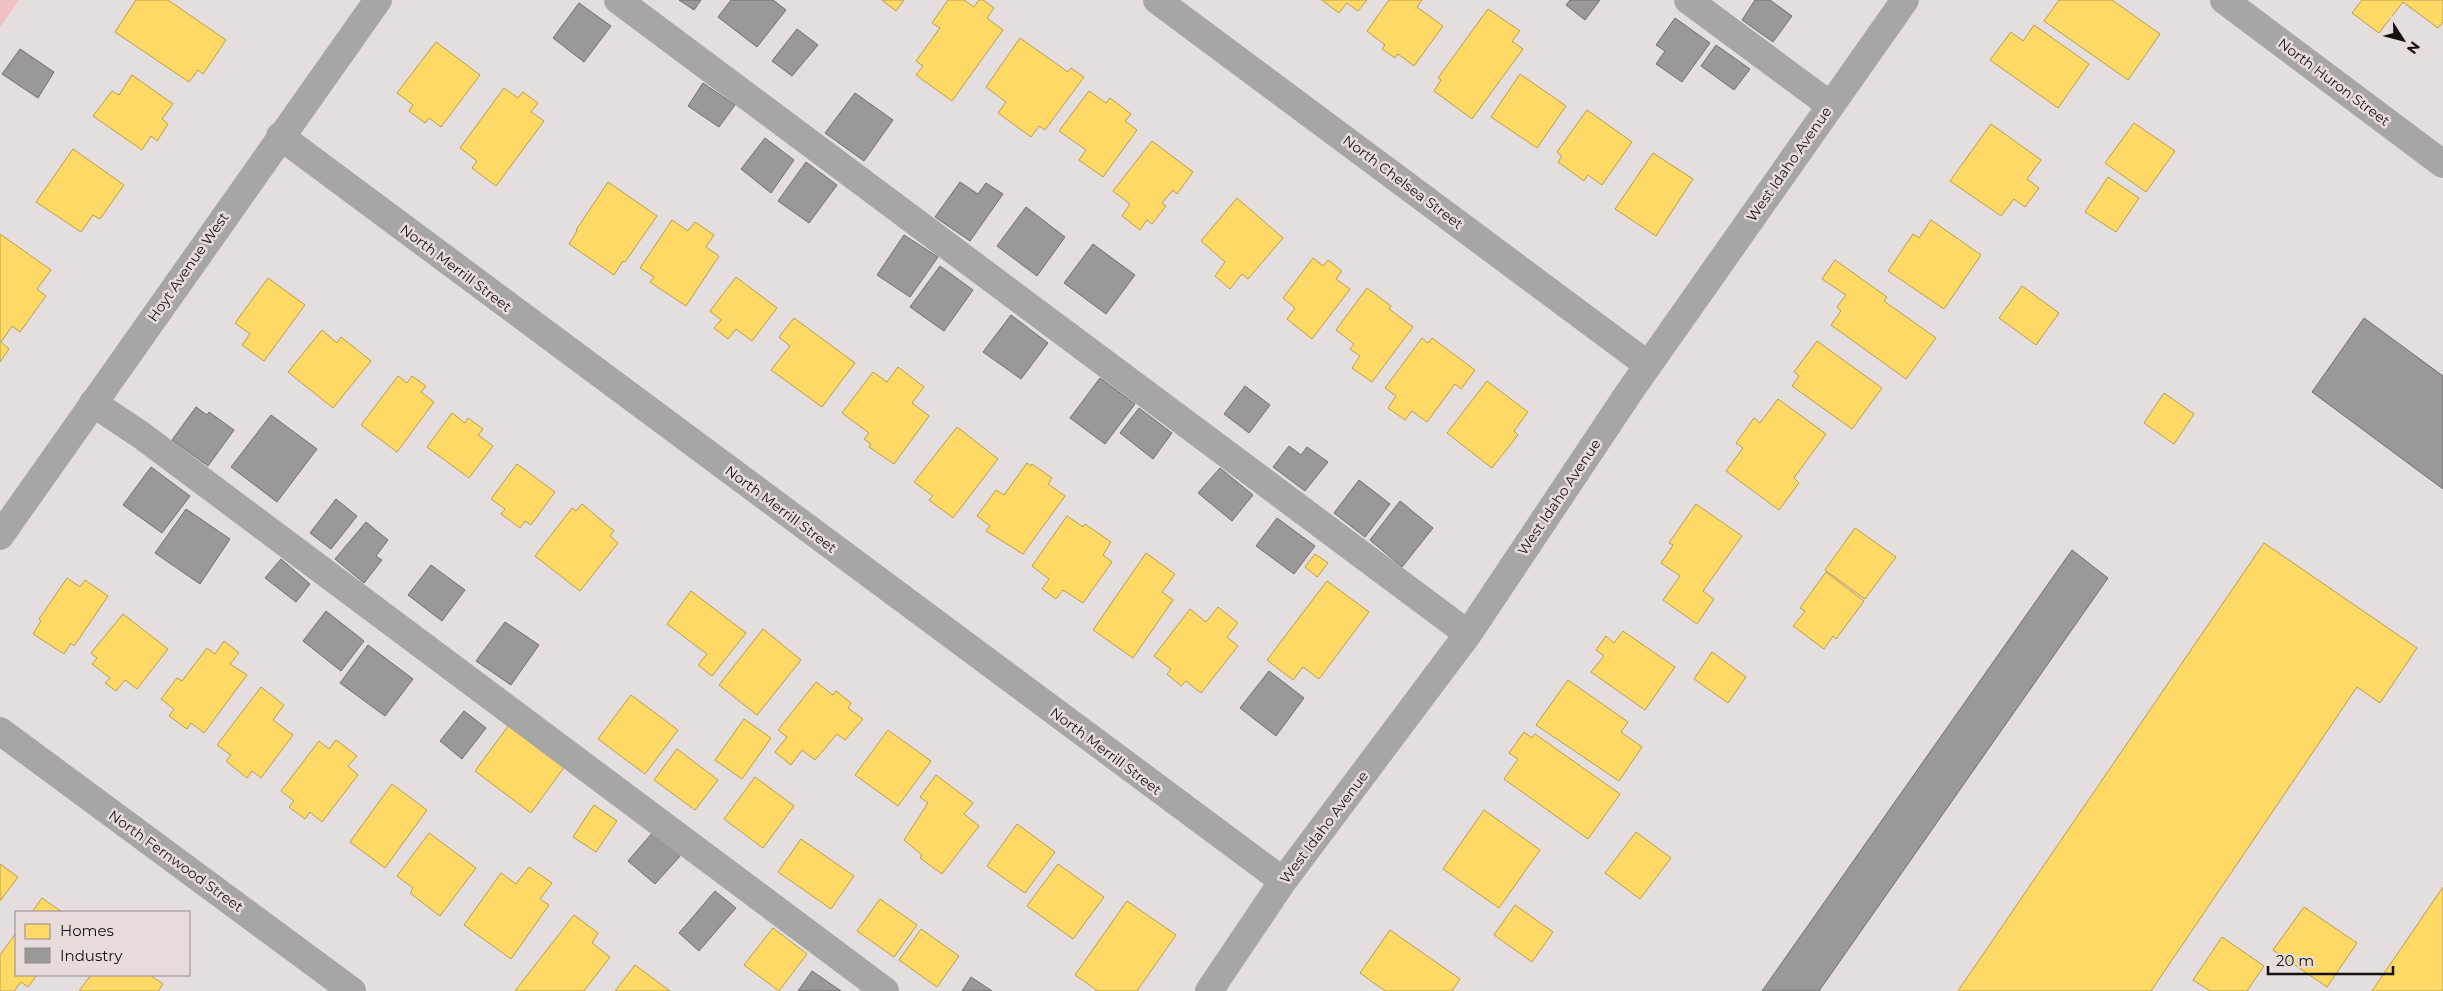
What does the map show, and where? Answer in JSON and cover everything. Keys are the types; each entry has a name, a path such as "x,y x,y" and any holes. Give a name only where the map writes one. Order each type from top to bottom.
{"street":[{"name":"Hoyt Avenue West","path":"0,536 280,136 378,0"},
{"path":"618,0 1468,634"},
{"name":"North Chelsea Street","path":"1157,0 1648,365"},
{"path":"1688,0 1830,105"},
{"name":"West Idaho Avenue","path":"1209,991 1284,881 1468,634 1648,365 1905,0"},
{"name":"North Huron Street","path":"2224,0 2443,164"},
{"name":"North Merrill Street","path":"280,136 1284,881"},
{"path":"93,404 141,435 886,991"},
{"name":"North Fernwood Street","path":"0,731 352,991"}],"shaded area":[{"path":"0,0 19,0 0,27"}],"building: Homes":[{"path":"136,0 168,0 226,40 203,74 198,70 189,82 115,32"},
{"path":"882,0 904,0 896,11"},
{"path":"948,0 964,0 974,7 979,0 983,0 994,8 987,18 1003,30 952,101 916,75 923,66 916,61 940,28 932,23"},
{"path":"1322,0 1367,0 1358,11 1347,3 1339,13"},
{"path":"1389,0 1422,0 1417,7 1443,26 1414,66 1398,54 1395,58 1382,49 1385,45 1367,31"},
{"path":"2059,0 2112,0 2160,34 2128,80 2044,21"},
{"path":"2362,0 2443,0 2443,22 2438,28 2403,2 2379,33 2352,13"},
{"path":"1488,9 1520,31 1512,41 1523,49 1472,119 1434,91 1441,80 1438,78"},
{"path":"2034,25 2089,64 2058,108 1990,60 2011,32 2023,41"},
{"path":"1020,38 1068,72 1071,68 1084,77 1045,130 1039,126 1031,137 998,113 1006,102 986,87"},
{"path":"436,42 480,75 441,127 429,118 425,123 409,111 413,105 397,93"},
{"path":"1520,74 1566,106 1537,148 1491,117"},
{"path":"132,75 173,104 162,119 168,124 157,141 151,136 142,150 93,116 112,91 119,95"},
{"path":"504,88 518,98 523,92 538,103 531,112 544,121 496,186 472,168 477,161 460,148"},
{"path":"1089,91 1106,103 1110,98 1131,114 1125,121 1137,130 1103,177 1079,160 1086,150 1059,131"},
{"path":"1587,110 1632,142 1602,185 1588,175 1584,181 1558,162 1562,156 1557,152"},
{"path":"2134,123 2175,151 2146,192 2105,163"},
{"path":"1991,124 2041,160 2027,179 2039,188 2025,207 2014,199 2001,216 1950,181"},
{"path":"1152,141 1193,172 1177,194 1173,190 1162,203 1166,206 1152,224 1147,220 1140,230 1122,216 1130,204 1113,191"},
{"path":"73,149 124,185 100,219 93,215 81,232 36,202"},
{"path":"1653,153 1693,179 1656,236 1615,209"},
{"path":"2108,177 2139,198 2116,232 2085,212"},
{"path":"608,182 657,216 614,275 569,244 576,230"},
{"path":"1237,198 1283,238 1248,279 1242,274 1230,289 1215,276 1225,262 1201,241"},
{"path":"672,220 688,231 695,222 714,235 706,247 719,256 686,306 650,282 654,277 640,268"},
{"path":"1931,220 1981,255 1944,309 1888,271 1913,234 1919,238"},
{"path":"0,234 51,270 37,289 46,296 20,332 12,326 1,342 9,349 0,362"},
{"path":"1313,258 1323,266 1328,260 1342,271 1336,279 1350,289 1312,339 1287,319 1295,308 1283,298"},
{"path":"1835,260 1887,297 1884,301 1936,338 1906,379 1831,325 1841,311 1837,307 1846,295 1822,279"},
{"path":"736,277 777,308 752,341 736,329 728,339 714,328 721,320 710,311"},
{"path":"268,278 305,305 264,361 242,345 250,334 235,323"},
{"path":"2022,286 2059,313 2036,345 1999,318"},
{"path":"1367,288 1391,306 1389,309 1413,327 1372,382 1352,368 1360,356 1350,349 1354,344 1336,330"},
{"path":"794,318 855,363 822,407 771,370 790,346 779,337"},
{"path":"322,330 337,343 341,337 371,361 333,408 288,372"},
{"path":"1422,338 1428,343 1432,338 1475,370 1461,389 1455,384 1427,422 1412,411 1405,420 1388,408 1396,396 1385,388"},
{"path":"1817,341 1882,388 1852,429 1792,386 1799,376 1794,372"},
{"path":"898,367 924,387 912,403 929,416 894,464 869,447 871,444 864,439 869,433 842,413 873,372 887,382"},
{"path":"398,376 407,383 412,376 426,386 421,392 434,402 397,452 361,425"},
{"path":"1487,381 1528,412 1514,431 1518,435 1492,468 1447,433"},
{"path":"2164,393 2194,414 2174,444 2144,423"},
{"path":"1778,399 1826,434 1794,478 1799,483 1779,510 1726,471 1743,448 1736,443 1754,418 1760,423"},
{"path":"452,413 465,423 468,418 483,429 478,435 493,446 469,478 427,447"},
{"path":"957,427 998,459 953,518 929,500 933,496 914,482"},
{"path":"1027,463 1031,466 1032,464 1052,478 1048,484 1065,496 1023,554 986,531 990,526 977,516 996,490 1004,495"},
{"path":"517,464 555,492 531,525 525,521 520,528 501,514 505,509 491,499"},
{"path":"582,504 614,531 610,536 618,543 580,591 535,556 572,508 576,511"},
{"path":"1696,504 1742,536 1703,591 1714,599 1697,624 1663,600 1680,576 1661,563 1673,545 1669,543"},
{"path":"1067,516 1083,527 1085,524 1111,542 1103,555 1112,562 1083,603 1063,590 1056,599 1042,589 1049,579 1032,566"},
{"path":"1855,528 1896,557 1865,599 1825,570"},
{"path":"2264,543 2417,648 2380,703 2357,687 2151,991 1958,991"},
{"path":"1146,553 1175,574 1162,592 1173,600 1133,658 1093,630"},
{"path":"1315,554 1328,563 1317,577 1305,567"},
{"path":"1826,572 1864,601 1836,639 1833,636 1824,649 1793,626 1805,611 1800,608"},
{"path":"67,578 80,587 85,580 108,596 74,646 71,643 64,654 33,634 41,621 39,619"},
{"path":"1327,581 1369,612 1319,679 1303,667 1293,680 1267,660"},
{"path":"691,591 746,633 712,676 698,665 707,654 667,624"},
{"path":"1218,607 1238,623 1227,637 1238,646 1201,693 1186,681 1181,686 1167,674 1171,669 1154,656 1190,609 1206,622"},
{"path":"123,614 168,649 137,689 125,680 116,691 105,683 110,678 92,664 97,658 91,653"},
{"path":"763,629 801,660 757,715 719,685"},
{"path":"1623,631 1675,667 1645,710 1591,672 1604,656 1596,650 1606,636 1614,643"},
{"path":"224,641 239,653 230,664 247,675 204,733 191,723 187,729 169,716 174,709 161,699 177,678 182,681 207,648 215,654"},
{"path":"1712,652 1746,677 1728,703 1694,679"},
{"path":"1568,680 1628,722 1621,732 1642,747 1619,781 1536,725"},
{"path":"816,682 833,695 836,691 851,703 848,708 863,719 845,740 837,734 815,760 802,750 791,765 775,752 787,737 778,730"},
{"path":"261,687 284,705 273,720 293,735 261,778 252,771 247,778 226,761 231,755 217,745"},
{"path":"631,695 678,730 645,774 598,739"},
{"path":"744,719 771,738 742,779 715,760"},
{"path":"509,725 565,766 531,813 475,771"},
{"path":"888,730 931,761 898,806 855,775"},
{"path":"1524,732 1532,738 1535,734 1620,794 1588,839 1504,779 1518,759 1509,753"},
{"path":"336,740 357,756 348,766 358,775 322,822 310,812 305,819 289,807 294,801 281,791 319,741 329,749"},
{"path":"677,749 718,780 695,810 654,780"},
{"path":"936,775 973,803 964,814 979,826 942,874 920,858 922,855 904,840 928,803 920,797"},
{"path":"755,777 794,806 763,848 724,819"},
{"path":"392,784 427,810 385,868 350,842"},
{"path":"594,805 617,821 596,852 573,837"},
{"path":"1484,810 1540,850 1499,908 1443,869"},
{"path":"1017,824 1055,852 1025,893 987,866"},
{"path":"1636,832 1671,858 1640,899 1605,873"},
{"path":"429,833 476,868 440,916 410,893 413,888 397,876"},
{"path":"801,839 854,876 831,909 778,872"},
{"path":"0,864 18,877 0,901"},
{"path":"1058,864 1104,897 1073,939 1027,906"},
{"path":"529,867 552,883 540,899 549,905 511,959 464,925 501,873 516,884"},
{"path":"2443,887 2443,991 2372,991 2389,966"},
{"path":"42,898 61,911 33,911"},
{"path":"880,899 917,925 894,957 857,931"},
{"path":"1127,901 1176,935 1137,991 1098,991 1075,975"},
{"path":"1515,905 1553,932 1532,962 1494,935"},
{"path":"2304,907 2357,943 2327,987 2273,950"},
{"path":"574,915 598,933 592,943 610,957 584,991 515,991"},
{"path":"773,928 807,954 779,991 744,965"},
{"path":"921,929 959,956 937,987 899,960"},
{"path":"1390,930 1460,979 1452,991 1385,991 1360,973"},
{"path":"15,934 15,976 36,976 28,987 21,982 14,991 0,991 0,955"},
{"path":"2222,937 2264,966 2247,991 2210,991 2193,980"},
{"path":"635,965 670,991 615,991"},
{"path":"90,976 151,976 163,984 158,991 79,991"}],"building: Industry":[{"path":"679,0 701,0 694,10"},
{"path":"731,0 773,0 786,10 757,47 718,17"},
{"path":"1570,0 1600,0 1585,20 1566,5"},
{"path":"1755,0 1770,0 1792,16 1773,42 1742,20"},
{"path":"579,3 611,26 584,62 553,38"},
{"path":"1675,18 1710,43 1682,82 1656,64 1665,51 1656,45"},
{"path":"797,29 818,45 792,76 772,61"},
{"path":"1716,45 1750,69 1734,90 1701,66"},
{"path":"20,49 54,72 38,98 2,74"},
{"path":"703,83 735,105 719,127 688,106"},
{"path":"855,93 893,120 864,161 825,133"},
{"path":"765,138 794,160 771,193 741,169"},
{"path":"806,162 837,185 809,223 778,201"},
{"path":"960,182 978,194 986,183 1003,194 970,241 935,217"},
{"path":"1026,207 1065,237 1037,276 997,246"},
{"path":"904,235 938,257 910,297 877,275"},
{"path":"1093,244 1135,275 1106,314 1064,283"},
{"path":"940,266 973,290 944,331 910,307"},
{"path":"1011,315 1048,343 1021,379 983,352"},
{"path":"2364,318 2443,376 2443,489 2312,392"},
{"path":"1100,378 1135,404 1105,444 1070,418"},
{"path":"1245,386 1270,405 1249,433 1224,414"},
{"path":"196,407 207,415 209,412 234,430 208,466 172,440"},
{"path":"1139,408 1172,433 1153,459 1120,433"},
{"path":"271,415 317,449 277,502 231,467"},
{"path":"1289,446 1301,455 1307,447 1328,462 1305,491 1273,467"},
{"path":"151,467 190,496 162,533 123,505"},
{"path":"1220,468 1253,495 1232,521 1198,493"},
{"path":"1359,480 1390,504 1365,537 1334,513"},
{"path":"336,499 357,516 331,549 310,533"},
{"path":"1400,501 1433,528 1402,567 1370,540"},
{"path":"186,509 230,539 200,584 155,553"},
{"path":"1277,518 1315,546 1294,574 1256,546"},
{"path":"366,522 388,540 376,556 382,560 364,583 335,559"},
{"path":"2072,550 2108,578 1819,991 1762,991"},
{"path":"281,559 310,584 296,602 265,578"},
{"path":"431,565 465,590 442,621 408,595"},
{"path":"326,611 364,641 341,671 303,641"},
{"path":"505,622 539,645 511,685 476,661"},
{"path":"368,645 413,679 385,716 340,683"},
{"path":"1269,671 1304,698 1276,736 1240,708"},
{"path":"464,711 486,728 462,759 440,741"},
{"path":"653,832 681,855 655,884 628,861"},
{"path":"715,891 736,908 699,951 679,933"},
{"path":"812,971 841,991 798,991"},
{"path":"971,977 992,991 962,991"}]}
